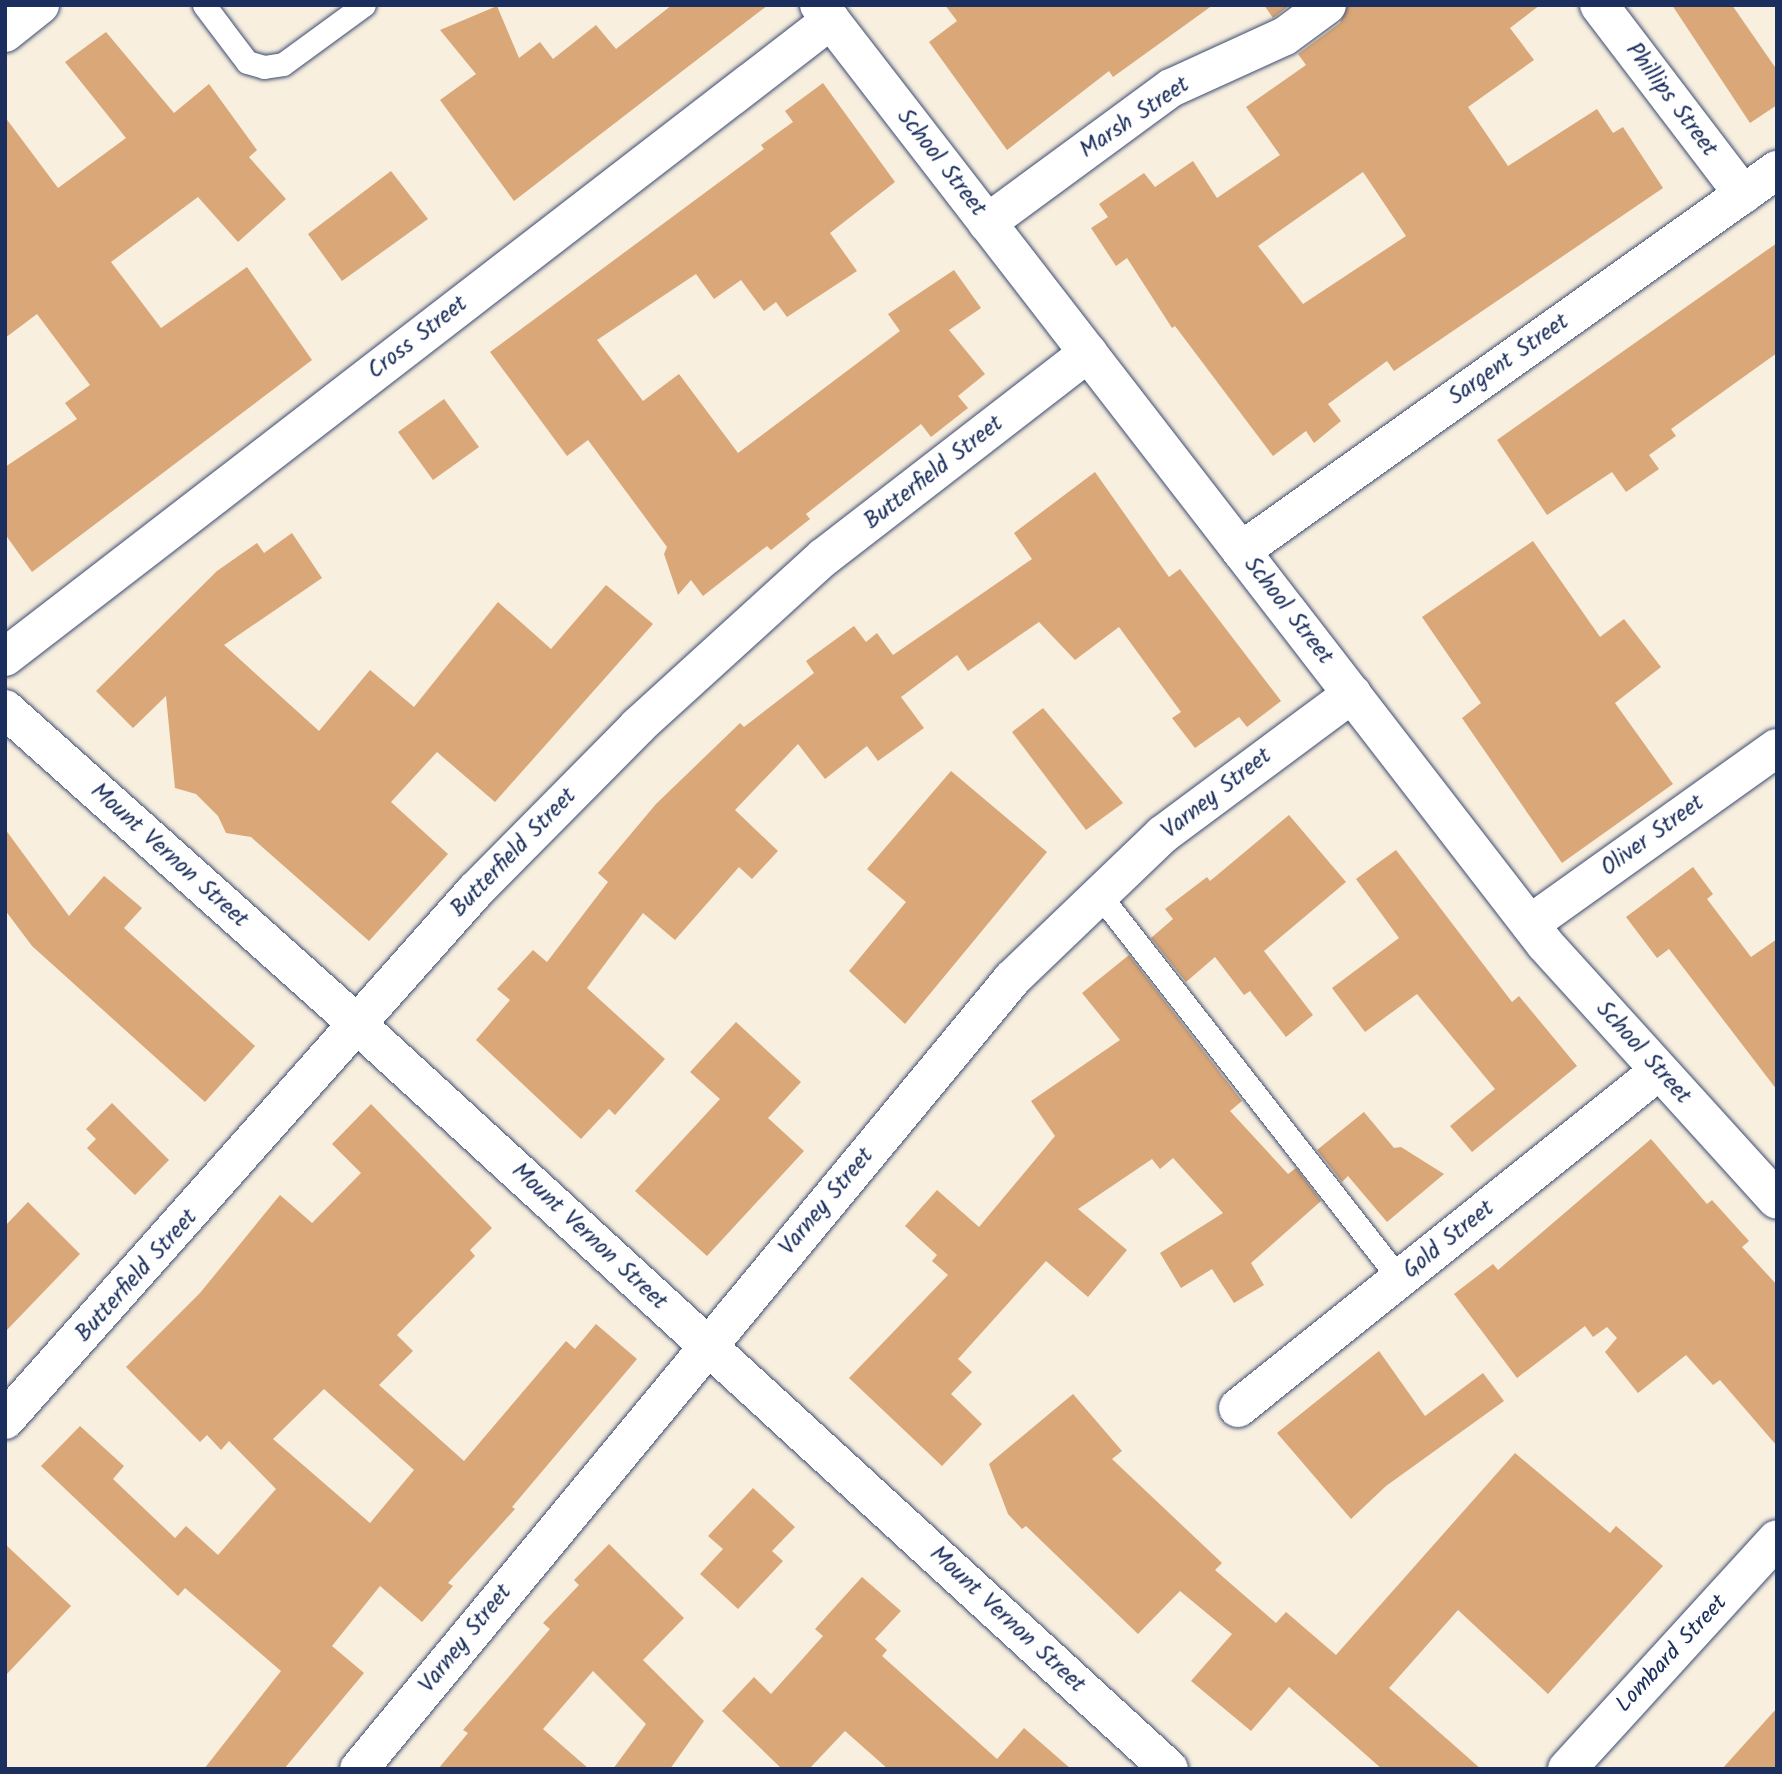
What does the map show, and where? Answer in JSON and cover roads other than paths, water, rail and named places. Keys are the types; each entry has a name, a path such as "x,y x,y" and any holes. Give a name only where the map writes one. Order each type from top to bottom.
{"street":[{"path":"5,33 40,5"},
{"name":"Marsh Street","path":"987,223 1171,88 1285,36 1327,5"},
{"name":"Phillips Street","path":"1598,5 1743,194"},
{"name":"School Street","path":"825,13 1530,924 1777,1200"},
{"name":"Cross Street","path":"5,657 825,13"},
{"name":"Sargent Street","path":"1241,551 1777,170"},
{"name":"Butterfield Street","path":"5,1420 359,1026 475,891 729,641 824,557 1088,353"},
{"name":"Varney Street","path":"359,1769 1012,979 1098,893 1231,780 1352,694"},
{"name":"Mount Vernon Street","path":"5,709 359,1026 1169,1769"},
{"name":"Oliver Street","path":"1530,924 1777,748"},
{"name":"Gold Street","path":"1238,1408 1659,1071"},
{"name":"Lombard Street","path":"1567,1769 1777,1539"}],"lane":[{"path":"204,5 247,62 264,67 283,64 364,5"},
{"path":"1098,893 1400,1279"}]}
